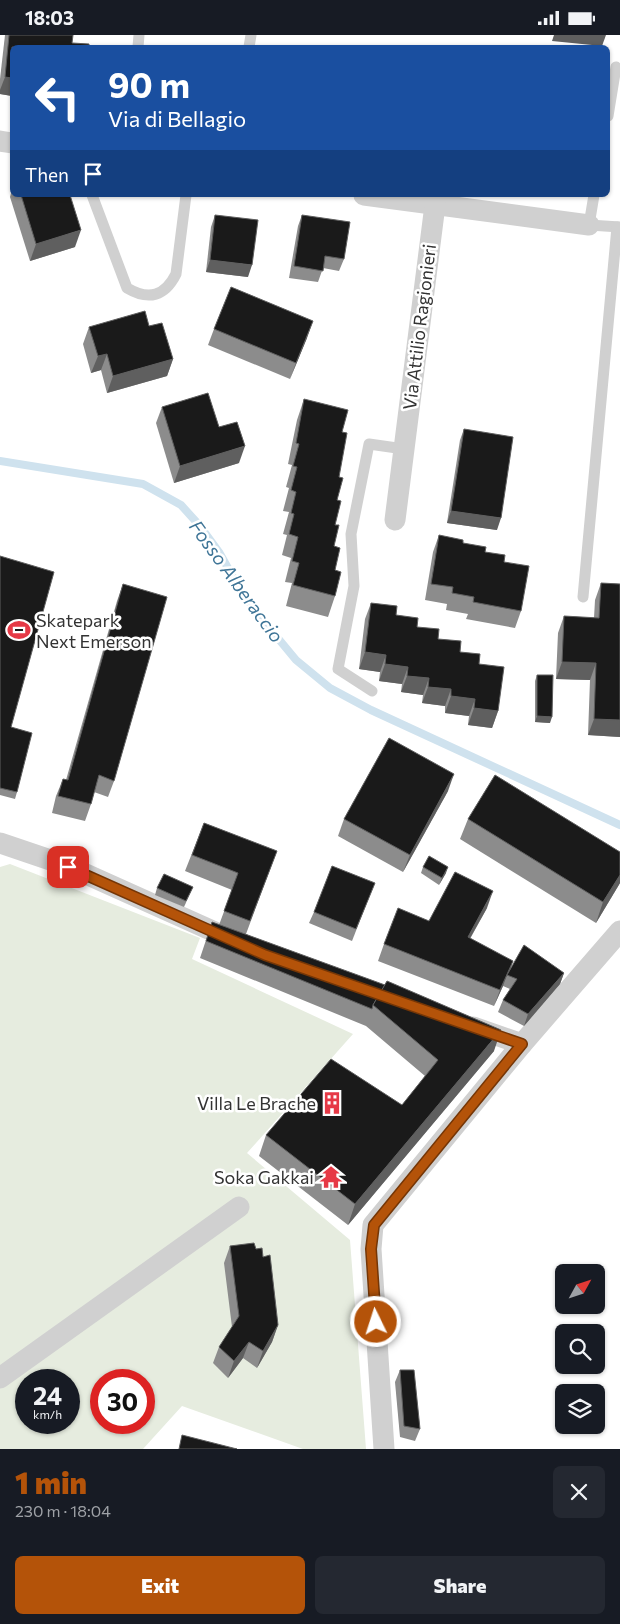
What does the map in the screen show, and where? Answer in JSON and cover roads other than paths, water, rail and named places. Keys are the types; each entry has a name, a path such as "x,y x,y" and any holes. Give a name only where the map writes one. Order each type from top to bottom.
{"street":[{"path":"378,197 589,225"},
{"name":"Via Attilio Ragionieri","path":"396,520 435,205"},
{"path":"0,843 68,867 256,951"},
{"path":"384,1449 371,1249 374,1225 522,1044 620,931"},
{"path":"458,1022 522,1044"},
{"path":"0,1378 239,1207"}],"lane":[{"path":"610,104 616,67"},
{"path":"93,197 127,288 142,295 153,295 163,292 171,285 176,274 186,197"},
{"path":"583,597 619,227 589,225 594,197"},
{"path":"372,691 338,669 354,586 352,534 368,444 404,449"}],"waterway":[{"name":"Fosso Alberaccio","path":"0,461 143,484 181,505 200,526 219,552 242,593 262,619 296,660 330,688 371,710 620,825"}],"place":[{"name":"Skatepark Next Emerson","path":"19,630"},
{"name":"Villa Le Brache","path":"332,1103"},
{"name":"Soka Gakkai","path":"331,1177"}]}
